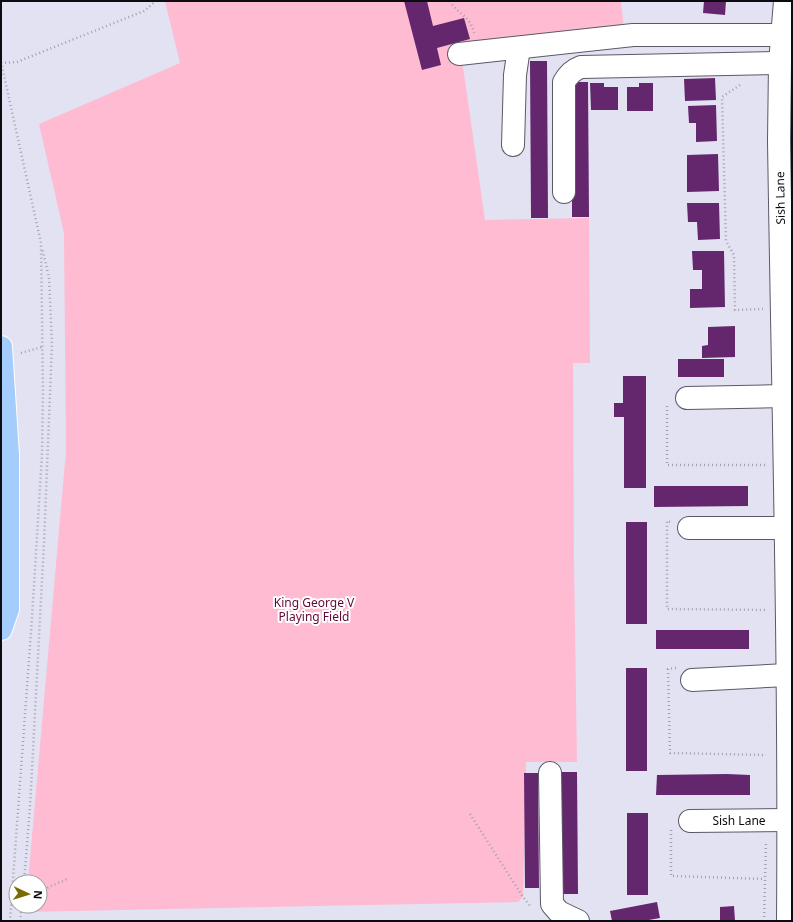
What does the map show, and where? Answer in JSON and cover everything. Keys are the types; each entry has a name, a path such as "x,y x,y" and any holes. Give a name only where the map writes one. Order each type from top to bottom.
{"main road":[{"path":"1,629 8,609 9,351"}],"street":[{"name":"Sish Lane","path":"785,1 780,63 779,141 784,396 788,429 785,528 790,627 787,675 790,793 788,921"},
{"path":"469,53 633,35 782,35"},
{"path":"514,145 515,75 519,48"},
{"path":"564,192 564,82 568,74 574,70 581,67 780,63"},
{"path":"677,401 784,396"},
{"path":"682,525 785,528"},
{"path":"687,674 787,675"},
{"path":"550,773 552,904 559,912 578,921"},
{"name":"Sish Lane","path":"690,820 789,820"}],"path":[{"path":"1,63 17,62 144,11 156,1"},
{"path":"450,1 453,7 467,17 473,27 469,53"},
{"path":"741,84 722,97 726,241 734,255 735,310 769,309"},
{"path":"25,874 30,807 52,344 49,276 41,243"},
{"path":"9,351 42,347"},
{"path":"677,401 667,465 765,465"},
{"path":"765,458 766,472"},
{"path":"682,525 667,522 668,609 766,610 766,617"},
{"path":"687,674 668,669 670,753 766,755 766,747"},
{"path":"470,814 523,897 533,908"},
{"path":"764,921 766,820"},
{"path":"671,829 671,876 765,879"},
{"path":"48,887 67,878"}],"green space":[{"name":"King George V Playing Field","path":"165,1 621,1 625,41 462,60 485,220 589,218 590,363 573,363 577,762 526,762 523,897 518,902 48,912 48,874 29,874 66,451 64,233 39,124 180,63"}],"building":[{"path":"404,1 427,1 433,26 464,18 470,39 437,48 441,65 422,70"},
{"path":"704,1 726,1 725,15 703,13"},
{"path":"530,61 547,61 548,218 531,218"},
{"path":"715,78 716,100 685,101 684,79"},
{"path":"572,82 588,82 589,217 572,217"},
{"path":"590,83 604,83 604,87 618,87 618,110 591,110"},
{"path":"639,83 653,83 653,111 627,111 627,87 639,87"},
{"path":"716,105 717,141 696,142 696,123 689,123 688,106"},
{"path":"718,154 719,191 687,192 687,155"},
{"path":"687,203 719,203 720,239 698,240 697,222 688,222"},
{"path":"692,251 724,251 725,307 690,308 690,289 702,289 702,270 693,270"},
{"path":"735,326 735,357 702,358 702,346 708,345 708,327"},
{"path":"678,359 724,359 724,377 678,377"},
{"path":"623,376 646,376 646,488 624,488 624,417 614,417 614,403 623,403"},
{"path":"654,486 748,486 748,506 654,507"},
{"path":"626,522 647,522 647,624 626,624"},
{"path":"656,630 749,630 749,649 656,649"},
{"path":"626,668 647,668 647,771 626,771"},
{"path":"561,772 577,772 578,894 562,894"},
{"path":"524,773 538,773 539,888 525,888"},
{"path":"657,775 750,775 750,795 656,795"},
{"path":"627,813 648,813 648,895 627,895"},
{"path":"657,902 660,918 643,921 612,921 610,911"},
{"path":"734,906 735,921 720,921 720,907"}]}
